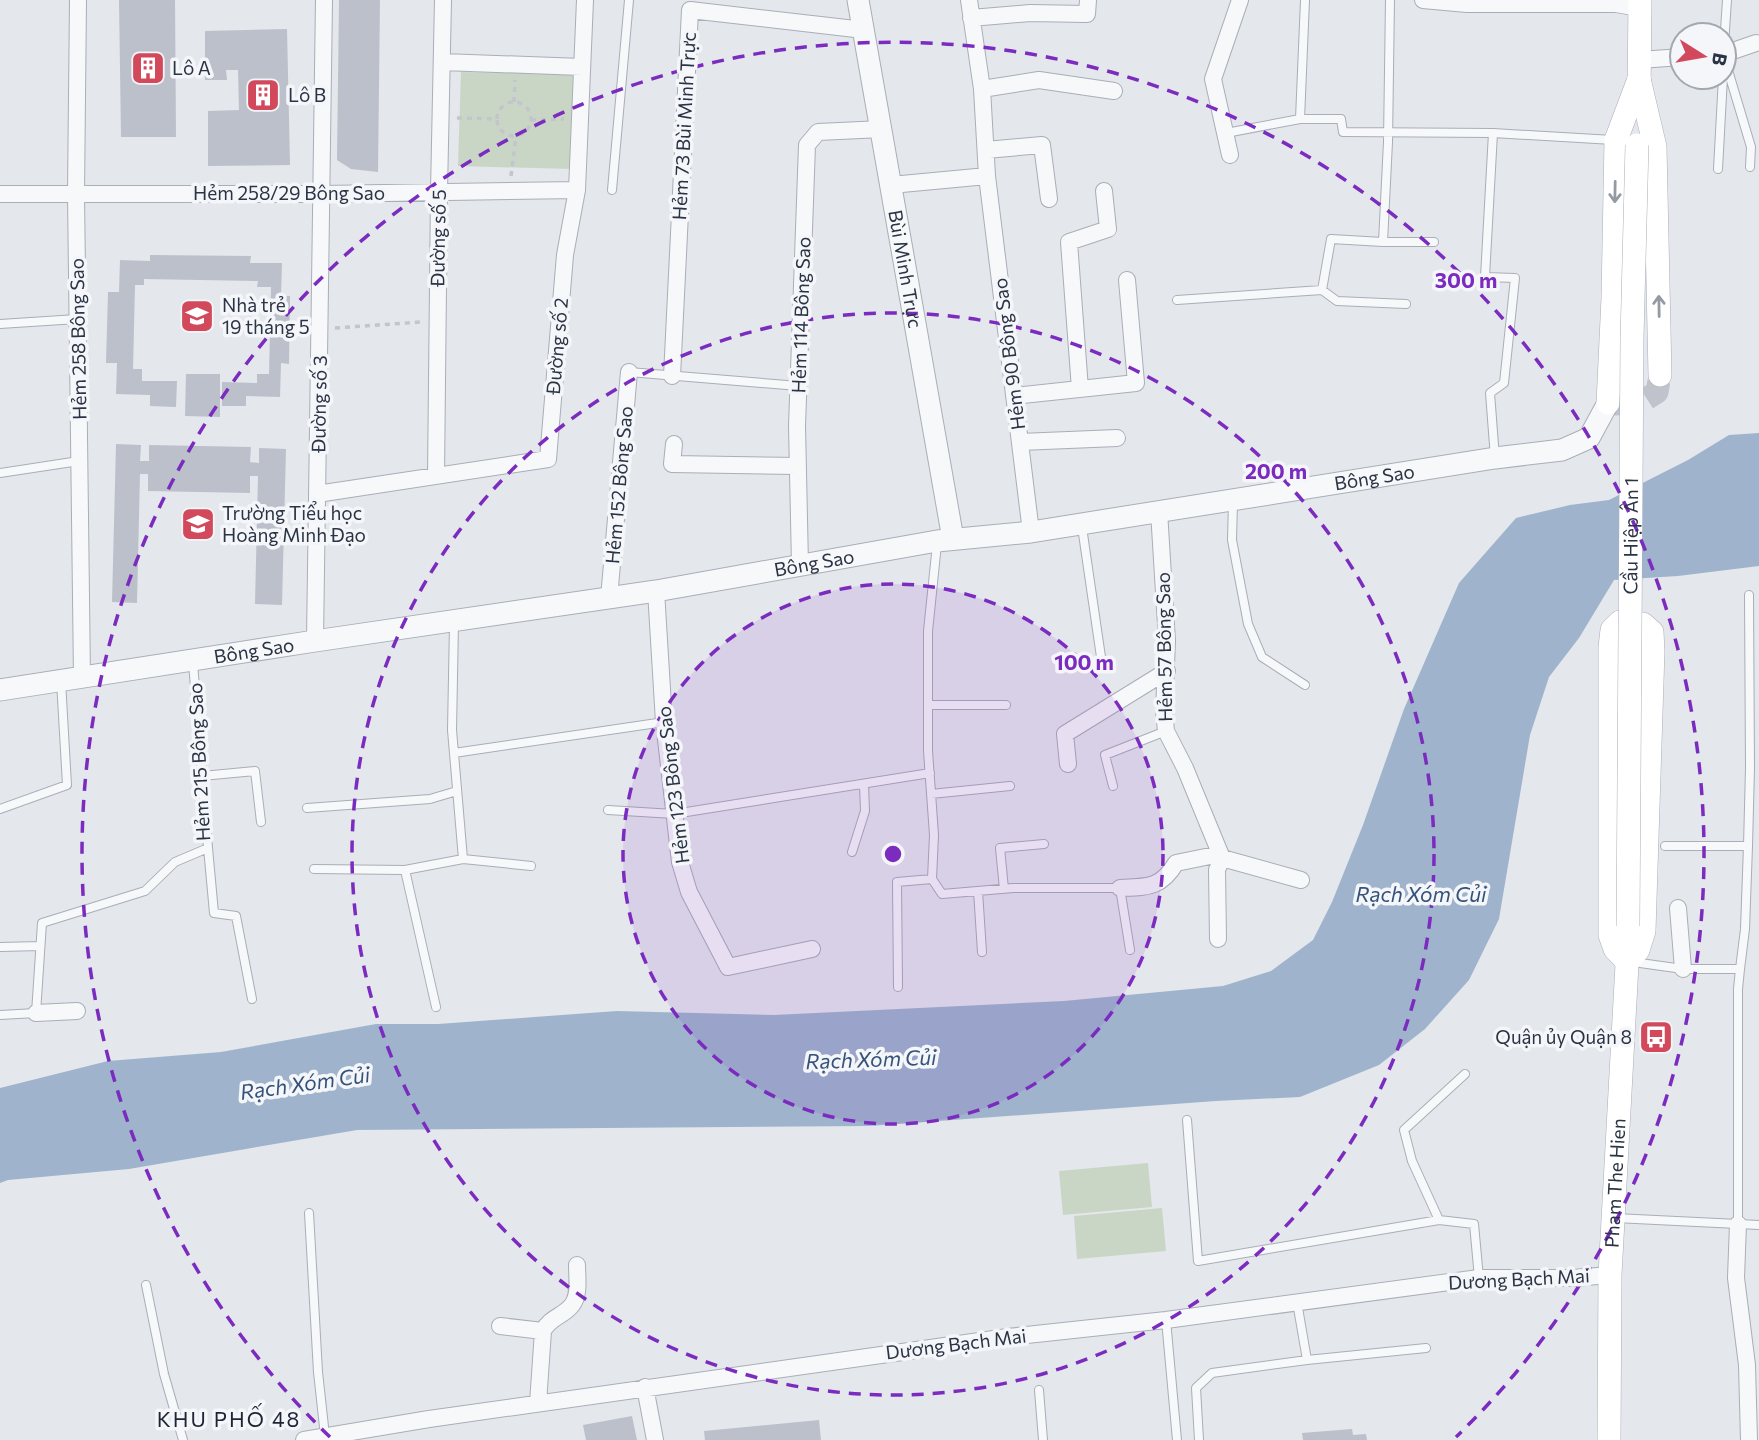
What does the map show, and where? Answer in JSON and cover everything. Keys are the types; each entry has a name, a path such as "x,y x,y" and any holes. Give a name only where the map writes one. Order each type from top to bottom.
{"main road":[{"path":"1608,403 1613,298 1627,143 1639,69 1639,4"},
{"path":"1639,69 1655,147 1660,375"},
{"name":"Cầu Hiệp Ân 1","path":"1627,143 1632,351 1628,926"},
{"path":"1620,622 1643,624 1652,632 1653,651 1644,931 1638,950 1628,961 1615,949 1610,935 1610,648 1612,630 1620,622"},
{"name":"Pham The Hien","path":"1609,1440 1610,1275 1628,926"}],"street":[{"name":"Hẻm 258 Bông Sao","path":"72,680 79,461 76,194 78,0"},
{"name":"Đường số 3","path":"315,641 324,0"},
{"name":"Đường số 5","path":"436,476 443,0"},
{"name":"Đường số 2","path":"317,494 548,459 565,254 577,190 585,0"},
{"name":"Bùi Minh Trực","path":"858,0 891,185 945,540"},
{"name":"Hẻm 90 Bông Sao","path":"969,0 982,89 987,176 1031,532"},
{"path":"971,18 1030,13 1087,14 1087,0"},
{"path":"1230,155 1213,79 1240,0"},
{"path":"1423,0 1467,5 1639,4"},
{"name":"Hẻm 73 Bùi Minh Trực","path":"672,376 690,5 864,30"},
{"path":"1738,49 1758,40"},
{"path":"1639,69 1668,61"},
{"path":"442,62 582,68"},
{"path":"982,89 1040,80 1114,91"},
{"name":"Hẻm 114 Bông Sao","path":"800,565 799,386 807,145 818,132 881,129"},
{"path":"986,150 1042,145 1049,199"},
{"path":"891,185 987,176"},
{"name":"Hẻm 258/29 Bông Sao","path":"0,194 322,194 577,190"},
{"path":"1080,389 1069,242 1108,229 1104,191"},
{"path":"1014,396 1136,383 1127,280"},
{"name":"Hẻm 152 Bông Sao","path":"609,598 629,372"},
{"name":"Bông Sao","path":"0,690 656,591 945,540 1031,532 1495,458 1562,450 1589,439 1608,403"},
{"path":"1020,442 1117,438"},
{"path":"674,444 672,464 798,466"},
{"name":"Hẻm 57 Bông Sao","path":"1159,511 1167,671 1164,710 1166,732 1185,768 1221,856 1217,870 1218,939"},
{"name":"Hẻm 123 Bông Sao","path":"656,591 664,722 674,814 680,862 689,892 728,967 812,949"},
{"path":"1068,764 1065,734 1167,671"},
{"path":"1120,888 1145,887 1161,882 1176,863 1221,856 1301,880"},
{"path":"1678,908 1683,969"},
{"path":"36,1013 77,1011"},
{"path":"1738,1224 1736,1278 1747,1365 1749,1440"},
{"path":"538,1403 544,1331 547,1324 573,1304 576,1297 577,1265"},
{"name":"Dương Bạch Mai","path":"304,1440 645,1387 1008,1337 1166,1320 1479,1278 1573,1278 1610,1275"},
{"path":"500,1326 544,1331"},
{"path":"645,1387 654,1440"}],"lane":[{"path":"612,190 629,0"},
{"path":"1300,119 1305,0"},
{"path":"1383,242 1390,0"},
{"path":"1726,21 1727,0"},
{"path":"1718,169 1722,91"},
{"path":"1735,91 1751,147 1750,167"},
{"path":"1226,133 1300,119 1341,119 1343,132 1493,133 1627,143"},
{"path":"1493,133 1485,277 1515,278 1504,383 1490,393 1495,458"},
{"path":"1322,290 1331,239 1434,242"},
{"path":"1177,300 1322,290 1337,301 1406,304"},
{"path":"0,324 78,319"},
{"path":"629,372 799,386"},
{"path":"0,473 79,461"},
{"path":"1233,500 1232,540 1248,624 1262,657 1306,685"},
{"path":"1082,524 1101,657"},
{"path":"945,540 928,631 932,879 942,894 1004,889 1120,888 1130,950"},
{"path":"1738,1224 1738,989 1745,929 1748,846 1749,595"},
{"path":"454,621 452,730 463,859"},
{"name":"Hẻm 215 Bông Sao","path":"36,1013 42,923 145,891 175,862 208,848 193,660"},
{"path":"0,809 67,785 72,680"},
{"path":"928,705 1006,705"},
{"path":"454,753 664,722"},
{"path":"1113,786 1105,755 1166,732"},
{"path":"202,776 255,771 261,822"},
{"path":"608,810 674,814 930,774"},
{"path":"852,852 864,811 864,784"},
{"path":"931,794 1010,786"},
{"path":"307,808 430,799 457,791"},
{"path":"1004,889 1000,848 1044,844"},
{"path":"1665,846 1748,846"},
{"path":"208,848 214,913 236,916 252,999"},
{"path":"314,869 405,870 463,859 531,866"},
{"path":"405,870 436,1007"},
{"path":"898,987 897,882 932,879"},
{"path":"978,891 982,952"},
{"path":"0,947 40,946"},
{"path":"1628,961 1683,969 1740,969"},
{"path":"0,1015 36,1013"},
{"path":"1439,1220 1412,1161 1404,1130 1465,1074"},
{"path":"1188,1120 1198,1261 1439,1220 1474,1224 1479,1278"},
{"path":"309,1213 317,1373 325,1436"},
{"path":"1614,1218 1759,1225"},
{"path":"146,1285 164,1374 183,1440"},
{"path":"1297,1302 1307,1360"},
{"path":"1166,1320 1177,1440"},
{"path":"1199,1440 1196,1388 1212,1373 1426,1348"},
{"path":"1039,1390 1043,1440"}],"path":[{"path":"514,102 515,65"},
{"path":"514,102 528,109 531,120 527,131 516,136 505,134 497,119 500,109 514,102"},
{"path":"440,118 497,119"},
{"path":"531,120 580,119"},
{"path":"509,190 516,136"},
{"path":"320,329 437,320"}],"green space":[{"path":"461,72 573,74 571,169 458,166"},
{"path":"1148,1163 1152,1207 1063,1215 1059,1171"},
{"path":"1162,1208 1166,1251 1077,1259 1074,1216"}],"water":[{"name":"Rạch Xóm Củi","path":"1759,433 1759,566 1678,576 1614,580 1579,638 1549,677 1530,735 1499,919 1469,980 1425,1029 1379,1065 1300,1097 869,1126 357,1130 129,1169 8,1180 0,1183 0,1088 108,1061 221,1052 376,1024 438,1024 617,1011 774,1015 1064,1001 1223,986 1271,971 1313,940 1332,902 1363,825 1404,709 1459,583 1516,518 1570,505 1609,500 1688,460 1729,435"}],"building":[{"name":"Lô A","path":"119,0 175,0 176,137 121,137"},
{"path":"339,0 380,0 378,172 351,169 337,160"},
{"name":"Lô B","path":"287,29 290,165 208,166 208,111 239,110 238,70 226,70 227,80 205,80 205,31"},
{"path":"150,255 251,256 250,263 282,263 281,296 290,296 289,364 281,363 280,397 246,396 246,406 222,406 222,382 257,383 257,374 269,374 271,287 257,287 258,281 144,279 144,285 135,285 133,369 142,369 142,381 177,381 176,407 150,406 150,395 116,394 117,363 106,363 108,292 119,292 120,260 150,261"},
{"path":"186,374 220,374 220,417 185,416"},
{"path":"116,444 141,445 140,461 149,461 149,445 251,447 250,462 259,463 259,448 286,449 282,605 255,604 258,476 250,476 250,493 148,491 148,474 140,474 137,603 112,602"},
{"path":"632,1416 637,1440 586,1440 583,1425"},
{"path":"819,1420 821,1440 705,1440 704,1431"},
{"path":"1352,1429 1353,1435 1366,1434 1367,1440 1303,1440 1302,1433"}],"tunnel":[{"path":"1614,404 1640,403 1657,392 1660,375"}],"place":[{"name":"Lô A","path":"148,68"},
{"name":"Lô B","path":"263,95"},
{"name":"Nhà trẻ 19 tháng 5","path":"197,316"},
{"name":"Trường Tiểu học Hoàng Minh Đạo","path":"198,524"},
{"name":"Quận ủy Quận 8","path":"1656,1037"}],"district":[{"name":"KHU PHỐ 48","path":"229,1420"}]}
